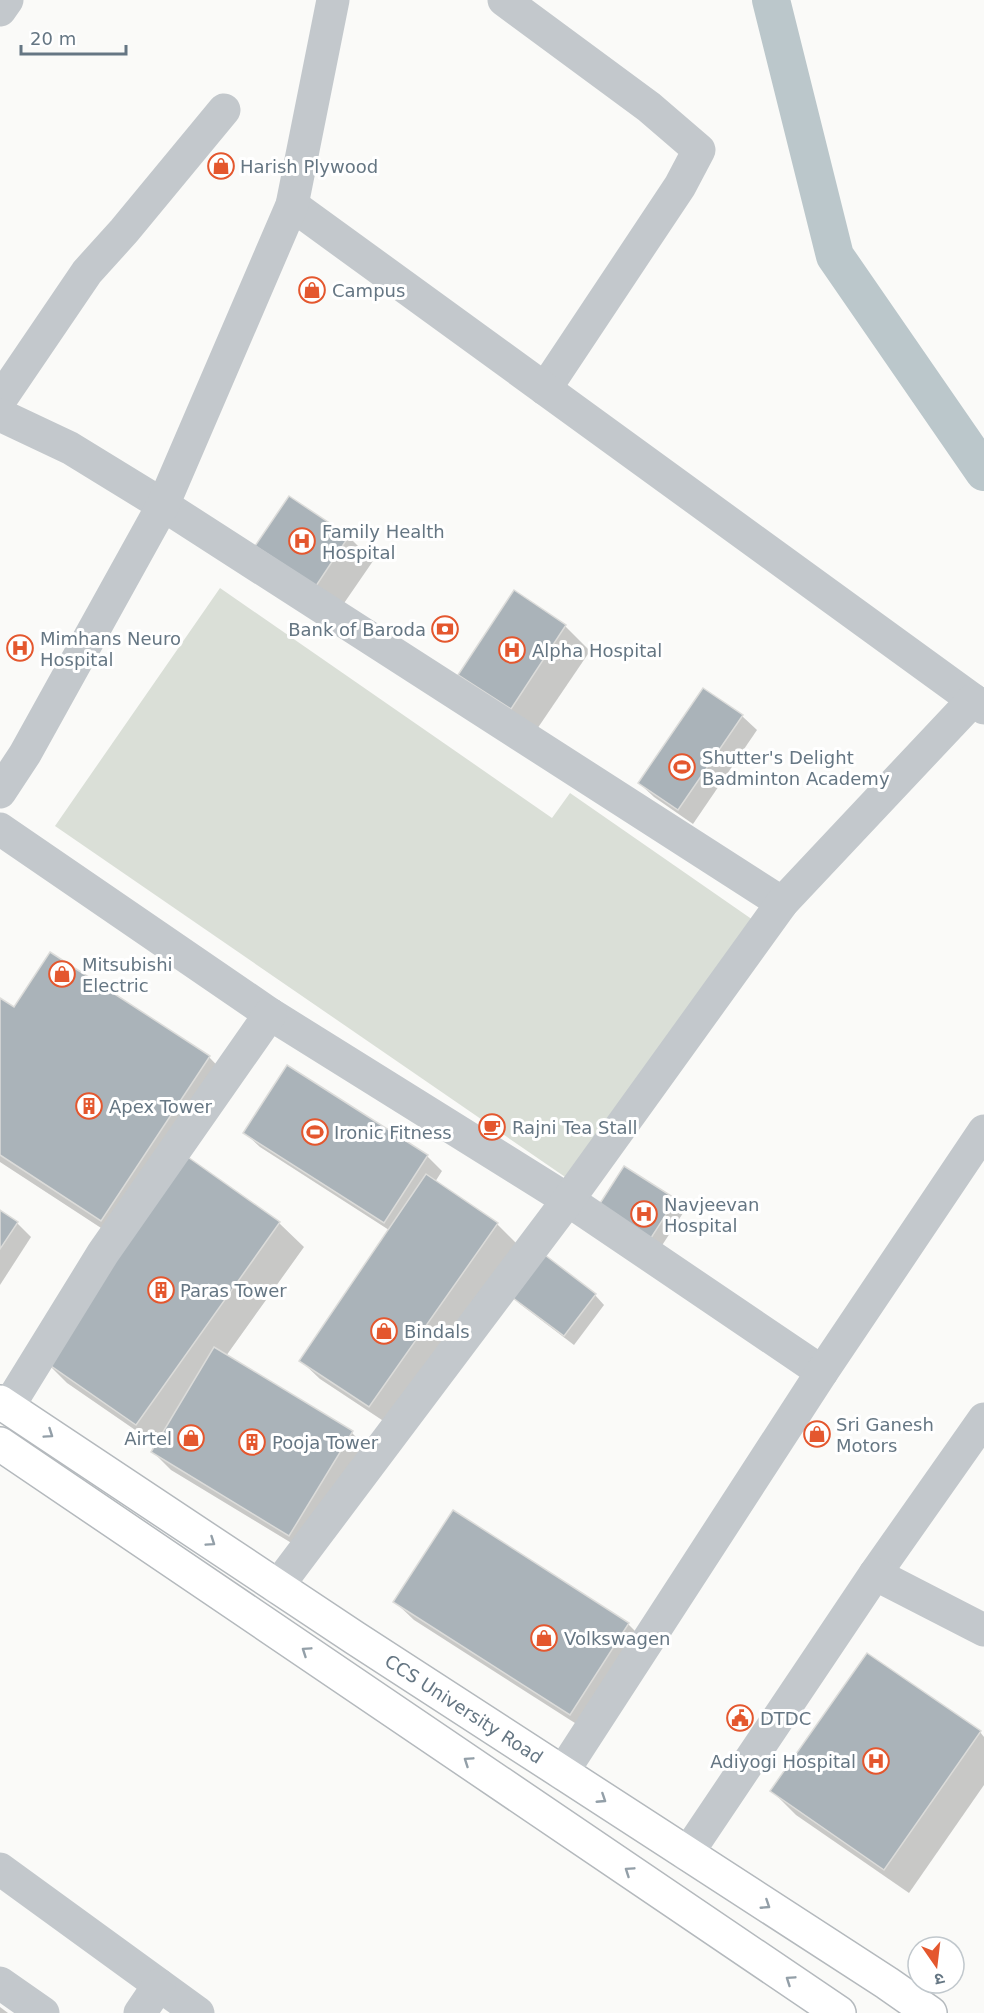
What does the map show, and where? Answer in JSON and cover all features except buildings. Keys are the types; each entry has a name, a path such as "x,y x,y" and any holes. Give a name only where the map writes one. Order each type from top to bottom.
{"highway":[{"name":"CCS University Road","path":"4,1405 277,1587 930,2013"},
{"path":"0,1444 839,2013"}],"street":[{"path":"0,10 7,0"},
{"path":"0,792 25,754 163,505 292,206 333,0"},
{"path":"504,0 649,107 699,150 680,186 545,390"},
{"path":"0,400 87,272 224,110"},
{"path":"277,1587 568,1200 782,903 979,704 292,206"},
{"path":"0,416 70,448 163,505 782,903"},
{"path":"0,829 270,1014 568,1200 822,1372"},
{"path":"4,1405 103,1252 270,1014"},
{"path":"562,1773 822,1372 984,1131"},
{"path":"687,1854 875,1574 984,1419"},
{"path":"875,1574 984,1630"},
{"path":"0,1869 198,2013"},
{"path":"0,1983 43,2013"},
{"path":"140,2013 159,1985"}],"shaded area":[{"path":"220,588 552,818 570,793 753,920 571,1181 55,826"}],"waterway":[{"path":"771,0 835,256 984,472"}],"place":[{"name":"Harish Plywood","path":"221,166"},
{"name":"Campus","path":"312,290"},
{"name":"Family Health Hospital","path":"302,541"},
{"name":"Bank of Baroda","path":"445,629"},
{"name":"Mimhans Neuro Hospital","path":"20,648"},
{"name":"Alpha Hospital","path":"512,650"},
{"name":"Shutter's Delight Badminton Academy","path":"682,767"},
{"name":"Mitsubishi Electric","path":"62,974"},
{"name":"Apex Tower","path":"89,1106"},
{"name":"Rajni Tea Stall","path":"492,1127"},
{"name":"Ironic Fitness","path":"315,1132"},
{"name":"Navjeevan Hospital","path":"644,1214"},
{"name":"Paras Tower","path":"161,1290"},
{"name":"Bindals","path":"384,1331"},
{"name":"Sri Ganesh Motors","path":"817,1434"},
{"name":"Airtel","path":"191,1438"},
{"name":"Pooja Tower","path":"252,1442"},
{"name":"Volkswagen","path":"544,1638"},
{"name":"DTDC","path":"740,1718"},
{"name":"Adiyogi Hospital","path":"876,1761"}]}
